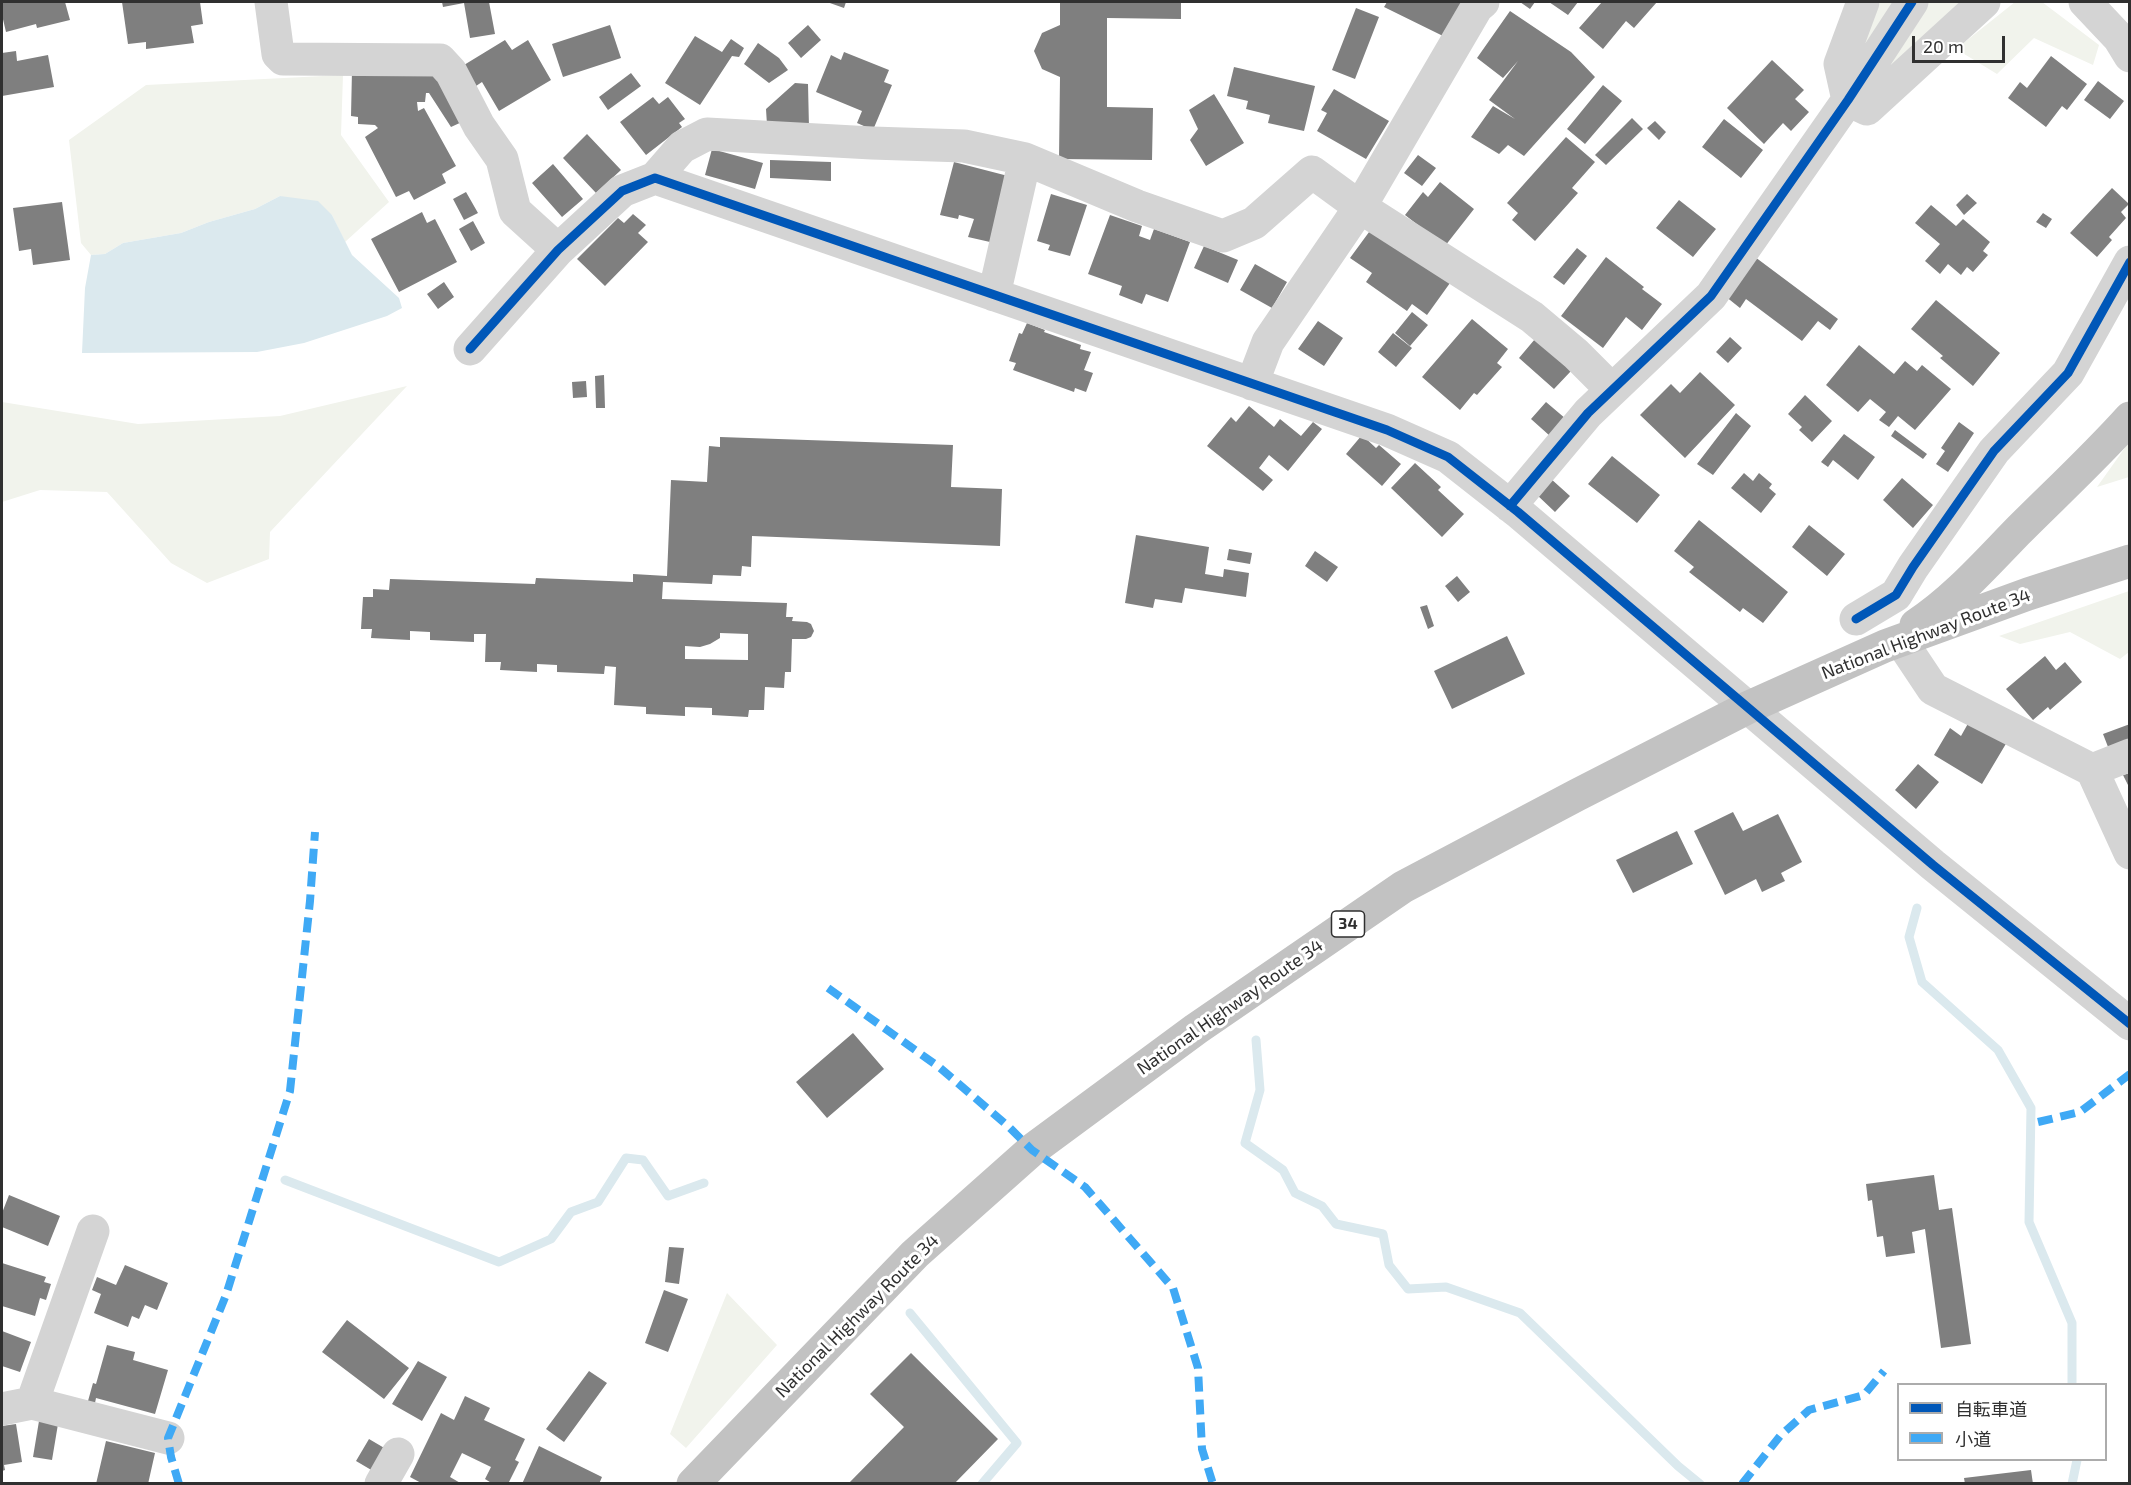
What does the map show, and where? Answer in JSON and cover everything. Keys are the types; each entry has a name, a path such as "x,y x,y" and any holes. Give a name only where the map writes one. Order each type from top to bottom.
{"highway":[{"path":"1893,644 1963,587 2102,449 2130,418"},
{"name":"National Highway Route 34","path":"693,1484 915,1254 1032,1150 1196,1029 1403,886 1749,707 1893,644 2028,594 2130,561"}],"street":[{"path":"271,2 278,54 283,59 440,60 451,72 479,126 502,159 515,211 558,250"},
{"path":"1252,384 1268,342 1360,207 1477,7 1483,2"},
{"path":"1848,100 1840,64 1863,2"},
{"path":"1510,506 1588,413 1711,296 1848,100 1912,2"},
{"path":"1848,100 1867,109 1984,2"},
{"path":"2085,2 2119,38 2130,56"},
{"path":"470,349 558,250 622,191 655,178 682,147 707,134 964,146 1026,159 1137,206 1223,236 1254,223 1312,172 1360,207 1532,317 1576,354 1612,390"},
{"path":"994,295 1026,159"},
{"path":"655,178 1387,430 1448,457 1510,506 1749,707 1933,865 2130,1023"},
{"path":"1856,619 1896,595 1994,451 2068,373 2130,262"},
{"path":"1893,644 1933,689 2092,770 2130,853"},
{"path":"2092,770 2130,755"},
{"path":"93,1231 17,1406 168,1438"},
{"path":"381,1484 398,1454"}],"shaded area":[{"path":"1880,2 1967,2 1874,85 1854,61"},
{"path":"2015,2 2042,2 2099,45 2093,65 2034,38 1997,74 1956,49"},
{"path":"343,75 341,135 389,202 345,242 332,215 280,196 255,209 209,222 181,233 123,243 105,254 91,255 81,243 69,140 146,85"},
{"path":"280,196 318,201 332,215 352,255 399,298 402,308 387,316 304,343 257,352 82,353 85,288 91,255 105,254 123,243 181,233 209,222 255,209"},
{"path":"407,386 270,532 269,559 207,583 171,563 107,492 40,490 2,502 2,402 138,424 280,416"},
{"path":"2129,442 2129,477 2097,487"},
{"path":"2129,591 2129,652 2120,659 2070,632 2020,644 1999,636"},
{"path":"727,1293 777,1345 686,1448 670,1434"}],"building":[{"path":"2,2 65,2 70,20 37,28 36,24 6,32"},
{"path":"122,2 200,2 203,24 191,26 194,43 146,49 146,42 128,44"},
{"path":"442,2 489,2 495,34 470,38 464,3 443,7"},
{"path":"827,2 846,2 844,8"},
{"path":"1060,2 1181,2 1181,19 1107,18 1107,107 1153,108 1152,160 1059,159 1060,77 1042,69 1034,51 1042,33 1060,25"},
{"path":"1387,2 1462,2 1443,36 1384,7"},
{"path":"1520,2 1535,2 1530,9"},
{"path":"1549,2 1578,2 1568,15"},
{"path":"1602,2 1657,2 1634,28 1626,21 1603,49 1579,28"},
{"path":"1356,8 1379,17 1355,79 1332,70"},
{"path":"1510,11 1571,52 1595,77 1524,156 1508,145 1499,154 1471,137 1493,106 1515,119 1489,100 1518,61 1503,78 1477,58"},
{"path":"610,25 621,58 563,77 552,44"},
{"path":"808,25 821,40 801,58 788,43"},
{"path":"695,36 722,52 731,39 744,48 739,57 732,56 700,105 665,83"},
{"path":"505,40 512,50 528,40 551,80 499,111 482,82 476,86 464,65"},
{"path":"758,43 779,58 788,70 769,83 744,64"},
{"path":"16,51 17,61 48,55 54,87 2,96 2,53"},
{"path":"844,52 889,70 884,82 892,85 873,130 857,123 862,111 816,92 831,55 841,60"},
{"path":"2051,56 2087,84 2067,110 2062,106 2046,127 2008,98 2020,82 2027,88"},
{"path":"1772,60 1804,90 1795,99 1809,112 1791,131 1783,123 1764,144 1727,108"},
{"path":"1234,67 1315,86 1304,131 1268,123 1270,115 1246,109 1248,101 1227,96"},
{"path":"352,70 431,70 464,121 451,127 429,93 426,93 425,102 417,102 418,111 424,108 456,166 442,174 446,183 414,200 409,191 396,197 365,137 378,128 375,125 358,124 358,117 351,116"},
{"path":"631,73 641,86 608,110 599,97"},
{"path":"2098,81 2124,101 2110,119 2084,100"},
{"path":"795,83 808,84 809,128 767,125 766,109"},
{"path":"1603,85 1622,101 1585,144 1567,129"},
{"path":"1334,89 1389,121 1366,159 1317,131 1327,113 1321,110"},
{"path":"1214,94 1244,143 1206,166 1190,140 1198,129 1189,110"},
{"path":"653,97 659,104 668,97 685,119 679,123 682,127 646,155 620,122"},
{"path":"1632,118 1643,129 1606,165 1595,155"},
{"path":"1724,119 1763,150 1741,178 1702,147"},
{"path":"1655,121 1666,132 1659,140 1647,128"},
{"path":"587,134 621,170 596,193 563,158"},
{"path":"1566,137 1595,162 1572,188 1578,193 1535,241 1512,220 1518,213 1507,203"},
{"path":"712,149 763,163 755,189 705,175"},
{"path":"1418,155 1436,168 1422,186 1404,173"},
{"path":"770,160 831,162 831,181 770,178"},
{"path":"954,162 1008,176 990,242 968,237 974,219 959,215 958,219 940,215"},
{"path":"553,164 583,199 562,217 532,183"},
{"path":"1440,182 1474,209 1445,246 1405,215 1423,192 1428,197"},
{"path":"2112,188 2129,204 2121,212 2126,218 2109,237 2112,240 2097,257 2070,233"},
{"path":"466,192 478,213 464,220 453,199"},
{"path":"1051,194 1087,205 1070,256 1048,250 1050,245 1037,241"},
{"path":"1967,194 1977,203 1964,215 1956,205"},
{"path":"1679,200 1716,229 1693,257 1656,228"},
{"path":"62,202 70,260 33,265 31,249 19,251 13,208"},
{"path":"1931,205 1956,226 1963,219 1990,242 1983,251 1988,255 1973,272 1967,267 1961,275 1948,264 1940,274 1925,261 1940,244 1915,223"},
{"path":"422,212 427,223 435,219 457,262 399,292 371,239"},
{"path":"2043,213 2052,219 2046,228 2036,222"},
{"path":"633,214 646,225 638,233 648,242 605,286 577,259 618,218 624,223"},
{"path":"1110,215 1142,226 1139,236 1150,240 1154,229 1190,242 1168,302 1146,294 1142,304 1119,295 1122,286 1088,274"},
{"path":"473,221 485,243 471,251 459,229"},
{"path":"1372,228 1450,283 1427,315 1412,304 1407,311 1366,282 1372,273 1350,258"},
{"path":"1204,246 1238,260 1228,283 1194,268"},
{"path":"1577,248 1587,256 1564,285 1553,277"},
{"path":"1606,257 1662,304 1642,330 1626,317 1603,348 1561,316"},
{"path":"1755,257 1838,319 1830,330 1818,321 1802,341 1746,299 1740,308 1725,296"},
{"path":"1255,264 1287,282 1272,308 1240,290"},
{"path":"444,282 454,297 438,309 427,294"},
{"path":"1936,300 2000,353 1973,386 1911,329"},
{"path":"1412,312 1428,325 1410,346 1395,333"},
{"path":"1472,319 1508,349 1497,363 1502,367 1477,395 1474,393 1460,410 1422,377"},
{"path":"1318,321 1343,338 1324,366 1298,349"},
{"path":"1027,323 1045,330 1044,332 1081,345 1080,349 1091,352 1084,370 1093,373 1086,392 1075,388 1074,392 1013,370 1016,363 1009,361 1019,333 1022,334"},
{"path":"1393,333 1412,348 1396,367 1378,352"},
{"path":"1730,337 1742,348 1728,363 1716,352"},
{"path":"1535,339 1571,371 1554,389 1519,358"},
{"path":"1859,345 1894,374 1905,361 1917,371 1922,365 1951,389 1915,430 1898,416 1889,427 1879,420 1886,412 1870,399 1858,412 1826,385"},
{"path":"1700,372 1735,405 1685,458 1640,415 1671,384 1680,393"},
{"path":"604,375 605,408 596,408 595,376"},
{"path":"586,381 587,397 573,398 572,382"},
{"path":"1805,395 1832,421 1812,442 1799,430 1802,427 1788,414"},
{"path":"1546,402 1566,419 1550,436 1531,419"},
{"path":"1249,406 1274,427 1280,419 1301,436 1313,422 1322,429 1288,471 1269,455 1259,468 1273,480 1263,491 1207,446 1231,417 1236,422"},
{"path":"1736,413 1751,426 1713,475 1697,464"},
{"path":"1959,422 1974,433 1948,472 1936,464 1945,451 1941,448"},
{"path":"1895,430 1927,454 1923,459 1891,436"},
{"path":"1844,434 1875,457 1858,480 1833,460 1828,467 1821,462"},
{"path":"1362,435 1376,448 1379,445 1401,464 1382,486 1346,454"},
{"path":"720,437 953,445 951,487 1002,489 1000,546 752,536 751,567 742,566 741,576 713,575 712,584 663,582 662,599 787,603 786,617 793,617 792,621 811,624 814,631 811,637 792,639 791,672 785,672 784,688 765,687 764,710 749,710 748,717 712,715 712,708 685,707 685,716 646,714 646,707 614,705 616,667 605,666 604,674 557,672 557,665 537,664 537,672 500,670 501,662 485,662 486,634 474,634 474,642 430,640 430,632 410,631 410,640 371,638 372,629 361,629 363,597 373,597 373,589 389,590 390,579 535,584 536,578 633,582 633,574 667,576 671,480 707,482 709,446 720,447","holes":["720,633 748,634 748,660 685,659 685,646 700,647 710,644 720,638"]},
{"path":"1612,456 1660,495 1637,523 1588,484"},
{"path":"1415,463 1441,487 1438,490 1464,514 1442,537 1391,488"},
{"path":"1744,473 1753,481 1759,473 1772,484 1769,488 1776,494 1761,513 1731,488"},
{"path":"1550,478 1570,496 1555,512 1536,494"},
{"path":"1902,478 1933,505 1913,528 1883,500"},
{"path":"1699,520 1788,592 1763,623 1743,608 1740,612 1689,572 1694,567 1674,551"},
{"path":"1809,525 1845,554 1827,576 1792,547"},
{"path":"1136,535 1209,547 1205,574 1223,577 1224,569 1249,573 1246,597 1185,588 1182,603 1155,599 1153,608 1125,603"},
{"path":"1229,549 1252,553 1250,564 1227,560"},
{"path":"1315,551 1338,567 1327,582 1305,566"},
{"path":"1457,576 1470,592 1458,602 1445,586"},
{"path":"1427,605 1434,626 1428,629 1420,607"},
{"path":"1507,636 1525,674 1452,709 1434,671"},
{"path":"2045,656 2056,670 2065,662 2082,682 2050,710 2048,707 2033,720 2006,689"},
{"path":"1970,720 2007,742 1982,784 1934,755 1950,728 1961,736"},
{"path":"2130,724 2130,744 2110,752 2103,734"},
{"path":"1918,764 1939,782 1916,809 1895,790"},
{"path":"2130,773 2130,789 2123,775"},
{"path":"1733,812 1743,831 1778,814 1802,862 1781,873 1785,881 1762,892 1756,879 1725,895 1694,831"},
{"path":"1677,831 1693,864 1633,893 1616,860"},
{"path":"853,1033 884,1069 827,1118 796,1082"},
{"path":"1934,1175 1939,1210 1952,1208 1971,1344 1941,1348 1925,1229 1912,1232 1915,1253 1886,1257 1883,1236 1877,1237 1872,1200 1868,1201 1866,1184"},
{"path":"9,1195 60,1216 48,1246 2,1227 2,1213"},
{"path":"669,1247 684,1248 679,1284 665,1282"},
{"path":"2,1263 46,1277 44,1282 51,1284 46,1300 40,1298 35,1316 2,1306"},
{"path":"125,1265 168,1283 157,1310 145,1305 139,1319 132,1316 128,1327 94,1313 101,1294 92,1290 97,1277 116,1285"},
{"path":"664,1290 688,1299 668,1352 645,1343"},
{"path":"347,1320 409,1368 384,1399 322,1352"},
{"path":"2,1331 31,1342 20,1372 2,1366"},
{"path":"107,1345 135,1352 133,1360 168,1370 155,1414 96,1398 95,1403 88,1401 93,1383 96,1384"},
{"path":"911,1353 998,1439 954,1484 848,1484 904,1427 870,1394"},
{"path":"418,1361 447,1377 422,1421 392,1404"},
{"path":"589,1371 607,1383 564,1442 546,1429"},
{"path":"465,1396 490,1408 484,1420 525,1439 515,1460 519,1462 508,1484 493,1484 485,1479 491,1467 462,1453 450,1477 462,1484 423,1484 410,1477 441,1413 454,1420"},
{"path":"39,1421 58,1424 52,1460 33,1457"},
{"path":"16,1424 22,1462 4,1465 5,1470 2,1471 2,1426"},
{"path":"369,1439 386,1449 373,1471 356,1461"},
{"path":"106,1441 155,1453 148,1484 96,1484"},
{"path":"539,1446 602,1477 599,1484 522,1484"},
{"path":"2031,1470 2033,1484 1965,1484 1964,1478"}],"waterway":[{"path":"1917,908 1909,937 1922,982 1998,1050 2031,1108 2029,1222 2072,1323 2072,1383"},
{"path":"1256,1040 1260,1090 1245,1143 1283,1170 1295,1193 1322,1206 1336,1224 1383,1234 1389,1265 1408,1289 1446,1287 1520,1313 1678,1466 1700,1484"},
{"path":"285,1180 499,1262 551,1239 571,1212 598,1202 626,1158 643,1160 668,1196 704,1183"},
{"path":"910,1313 1017,1443 982,1484"},
{"path":"2072,1484 2077,1461"}],"marked path":[{"path":"179,1484 168,1438 226,1295 290,1091 315,832"},
{"path":"828,988 939,1067 1009,1127 1032,1150 1085,1187 1173,1288 1198,1368 1202,1449 1213,1484"},
{"path":"2038,1122 2080,1112 2130,1074"},
{"path":"1742,1484 1780,1436 1809,1410 1864,1395 1884,1371"}],"cycle path":[{"path":"1510,506 1588,413 1711,296 1848,100 1912,2"},
{"path":"470,349 558,250 622,191 655,178 1387,430 1448,457 1518,512 1933,865 2130,1024"},
{"path":"1856,619 1896,595 1994,451 2068,373 2130,262"}]}
